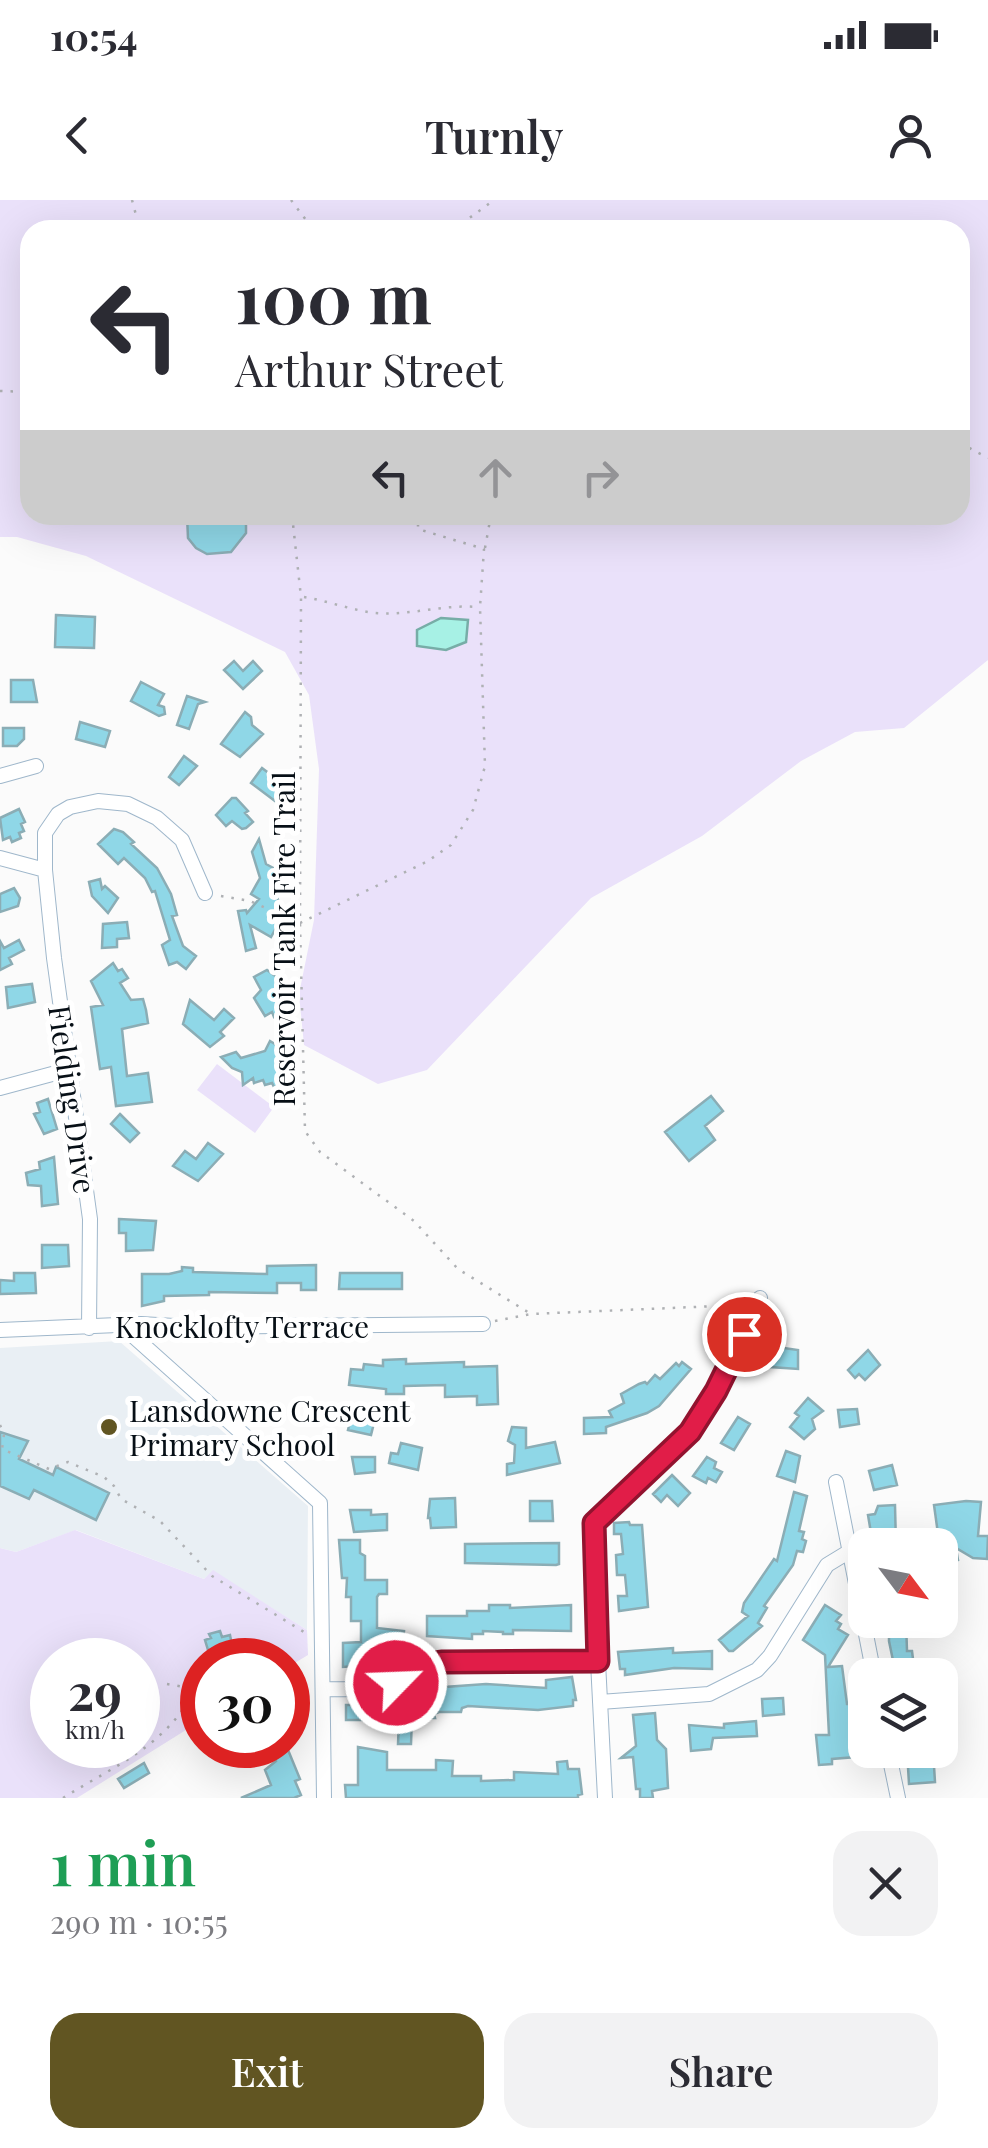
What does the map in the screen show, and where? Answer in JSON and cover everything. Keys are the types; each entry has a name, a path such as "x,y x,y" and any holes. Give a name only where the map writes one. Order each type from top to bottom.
{"street":[{"path":"0,776 36,766"},
{"name":"Fielding Drive","path":"89,1328 90,1219 68,1070 45,870 45,833 58,814 83,803 128,804 157,818 182,840 204,893"},
{"path":"0,858 45,870"},
{"path":"0,1088 68,1070"},
{"path":"605,1798 594,1523 690,1432 731,1364 759,1301"},
{"name":"Knocklofty Terrace","path":"0,1330 122,1325 484,1324"},
{"path":"122,1325 320,1503 324,1798"},
{"path":"836,1482 848,1541"},
{"path":"600,1702 708,1694 756,1670 770,1656 827,1565 848,1552"},
{"path":"324,1689 396,1683 428,1664 443,1662 598,1661"},
{"path":"892,1768 898,1798"}],"path":[{"path":"467,220 494,200"},
{"name":"Reservoir Tank Fire Trail","path":"293,525 301,597 300,923 305,1131 320,1152 414,1221 458,1270 531,1314"},
{"path":"418,525 418,529 484,550"},
{"path":"204,893 250,901 300,923 428,862 451,845 473,810 486,766 480,607 488,525"},
{"path":"301,597 374,613 417,612 450,604 480,607"},
{"path":"484,1324 531,1314 759,1301"},
{"path":"0,1424 4,1434 2,1449 48,1469 68,1462 104,1477 121,1500 160,1521 212,1576 316,1640"},
{"path":"167,1684 180,1687"},
{"path":"63,1798 144,1750 180,1717"}],"shaded area":[{"path":"0,200 988,200 988,660 904,728 855,732 801,761 702,836 591,898 427,1070 378,1084 304,1045 299,994 314,920 319,769 309,695 285,652 86,556 17,537 0,537"},
{"path":"441,618 468,620 466,642 446,650 417,646 417,630"},
{"path":"217,1064 274,1107 255,1133 197,1090"},
{"name":"Lansdowne Crescent Primary School","path":"119,1341 308,1506 307,1630 213,1571 204,1579 76,1530 16,1552 0,1548 0,1348"},
{"path":"75,1530 204,1579 213,1570 307,1630 307,1638 180,1638 180,1734 160,1746 160,1638 30,1638 30,1768 125,1768 77,1798 0,1798 0,1548 16,1552"}],"building":[{"path":"187,525 246,525 246,533 231,552 207,554 188,538"},
{"path":"56,615 95,617 94,648 55,647"},
{"path":"234,661 243,671 253,661 262,671 243,689 224,670"},
{"path":"11,680 33,680 37,702 11,702"},
{"path":"141,682 164,694 158,705 164,707 165,714 159,716 131,701"},
{"path":"187,696 205,702 198,704 189,729 177,725"},
{"path":"245,712 263,734 240,757 221,744"},
{"path":"80,722 110,731 105,747 76,739"},
{"path":"3,728 24,728 24,739 17,746 3,746"},
{"path":"184,756 197,766 179,785 169,777"},
{"path":"262,768 287,787 275,801 251,783"},
{"path":"232,798 248,811 245,813 253,822 246,828 232,821 226,826 216,815"},
{"path":"19,809 25,822 21,824 21,838 3,840 0,818"},
{"path":"114,829 123,832 157,868 171,894 177,915 172,916 183,946 196,956 186,969 177,962 169,965 162,945 170,940 155,891 124,858 118,864 98,844"},
{"path":"259,839 266,864 277,870 273,878 282,917 271,937 250,925 256,948 246,951 238,911 247,913 259,899 251,894 260,878 252,852"},
{"path":"100,879 102,889 105,886 118,898 108,913 92,896 89,882"},
{"path":"14,888 20,898 18,906 0,912 0,894"},
{"path":"127,922 129,938 117,939 117,947 102,948 103,924"},
{"path":"19,940 24,950 9,958 12,964 0,970 0,941 4,948"},
{"path":"113,963 128,978 120,983 131,1000 143,999 148,1023 122,1029 127,1076 148,1073 152,1102 116,1106 111,1067 100,1069 91,1007 103,1005 91,981"},
{"path":"267,970 282,987 276,990 285,1012 274,1017 272,1012 265,1016 254,998 261,990 254,977"},
{"path":"32,984 35,1002 8,1008 6,987"},
{"path":"190,1000 214,1020 224,1009 234,1018 220,1032 224,1036 210,1047 183,1024"},
{"path":"270,1041 291,1054 283,1072 286,1087 265,1085 263,1080 254,1083 253,1078 243,1085 242,1072 221,1057 236,1052 241,1058 265,1051"},
{"path":"711,1096 723,1111 705,1126 715,1140 689,1161 665,1132"},
{"path":"48,1099 57,1129 44,1134 34,1114 40,1112 37,1103"},
{"path":"120,1114 139,1133 130,1142 111,1124"},
{"path":"208,1143 223,1154 198,1181 173,1166 185,1151 196,1159"},
{"path":"54,1157 58,1204 42,1206 41,1186 28,1185 26,1173 40,1169 39,1162"},
{"path":"119,1219 156,1221 153,1250 126,1251 126,1233 119,1233"},
{"path":"42,1245 68,1245 69,1266 42,1268"},
{"path":"316,1265 316,1290 301,1290 301,1283 277,1283 277,1293 164,1296 164,1301 142,1306 142,1274 169,1274 182,1271 182,1267 193,1268 193,1272 267,1274 267,1266"},
{"path":"14,1273 35,1273 36,1293 0,1294 0,1280 14,1281"},
{"path":"340,1273 402,1273 402,1289 339,1289"},
{"path":"770,1346 798,1350 798,1369 770,1367"},
{"path":"868,1350 880,1365 865,1380 859,1374 855,1378 848,1370"},
{"path":"406,1359 406,1364 464,1362 464,1367 497,1366 498,1404 477,1405 477,1396 445,1397 445,1385 404,1386 404,1394 386,1394 386,1389 349,1385 351,1369 363,1370 364,1364 383,1366 383,1360"},
{"path":"682,1362 691,1369 659,1406 606,1427 606,1433 584,1434 584,1418 612,1417 609,1411 624,1403 621,1394 647,1384 655,1375 660,1379"},
{"path":"808,1398 823,1411 812,1419 815,1429 804,1439 790,1427 799,1416 795,1413"},
{"path":"857,1409 859,1424 840,1427 838,1410"},
{"path":"352,1414 375,1419 371,1435 348,1430"},
{"path":"738,1417 750,1424 734,1450 721,1443"},
{"path":"512,1427 526,1428 526,1448 555,1442 560,1463 507,1475 507,1464 514,1463 515,1445 508,1441"},
{"path":"0,1432 28,1441 19,1459 53,1475 56,1467 109,1493 96,1520 34,1490 29,1499 0,1486"},
{"path":"401,1443 422,1448 418,1470 389,1463 391,1453 398,1454"},
{"path":"786,1451 800,1456 795,1482 777,1476"},
{"path":"352,1457 375,1457 375,1472 355,1474"},
{"path":"707,1457 722,1472 716,1482 708,1478 706,1483 693,1476"},
{"path":"892,1465 897,1485 874,1490 869,1471"},
{"path":"672,1475 690,1493 678,1506 667,1495 661,1502 653,1494"},
{"path":"794,1492 807,1496 799,1531 804,1532 802,1539 806,1541 803,1552 797,1551 793,1565 764,1606 767,1608 758,1623 762,1626 729,1651 719,1640 748,1616 742,1612 744,1603 774,1559 777,1561"},
{"path":"455,1498 456,1527 431,1528 430,1499"},
{"path":"530,1501 552,1501 553,1521 530,1521"},
{"path":"981,1502 978,1536 988,1536 987,1559 973,1558 958,1549 958,1528 937,1528 934,1505"},
{"path":"895,1505 896,1528 870,1528 868,1515 875,1514 878,1506"},
{"path":"350,1510 387,1514 387,1530 354,1532"},
{"path":"614,1523 642,1525 648,1607 619,1611 618,1596 627,1596 625,1575 617,1575 616,1555 623,1554 621,1534 614,1534"},
{"path":"339,1540 360,1540 365,1580 387,1580 387,1594 377,1597 377,1628 404,1631 403,1643 388,1647 388,1653 355,1658 355,1666 343,1667 343,1643 361,1642 361,1621 351,1621 351,1597 346,1597 347,1578 342,1578"},
{"path":"559,1543 556,1565 465,1563 465,1544"},
{"path":"489,1605 571,1605 571,1631 483,1631 472,1634 472,1639 427,1636 427,1616 467,1616 467,1611 489,1611"},
{"path":"825,1605 841,1615 836,1621 841,1624 838,1629 848,1635 828,1667 842,1666 848,1704 848,1758 832,1759 832,1764 819,1765 816,1735 829,1735 825,1655 803,1640"},
{"path":"220,1631 222,1637 231,1638 211,1638 209,1634"},
{"path":"907,1638 907,1651 912,1651 913,1658 892,1658 889,1641"},
{"path":"673,1648 673,1653 712,1651 712,1669 674,1668 625,1675 625,1669 620,1669 618,1652"},
{"path":"572,1677 576,1700 573,1706 538,1710 468,1706 461,1712 439,1712 434,1714 435,1718 412,1718 411,1744 398,1744 399,1720 346,1720 346,1705 411,1705 411,1691 445,1691 445,1687 486,1684 546,1688 546,1680"},
{"path":"783,1698 784,1714 763,1716 762,1699"},
{"path":"655,1713 657,1740 666,1749 668,1788 652,1791 653,1798 640,1798 633,1757 621,1758 636,1746 633,1715"},
{"path":"756,1721 757,1736 713,1738 711,1749 691,1751 689,1725 724,1728 724,1724"},
{"path":"358,1747 387,1752 387,1770 436,1770 436,1760 453,1761 452,1776 481,1776 481,1781 514,1780 514,1772 558,1774 557,1762 567,1761 568,1769 579,1769 582,1794 578,1798 346,1798 345,1785 358,1785"},
{"path":"136,1768 146,1768 149,1773 124,1788 118,1779"},
{"path":"295,1768 300,1779 295,1781 301,1795 241,1798 271,1785 265,1770"},
{"path":"908,1768 934,1768 935,1782 909,1784"}],"place":[{"name":"Lansdowne Crescent Primary School","path":"109,1427"}],"route":[{"path":"396,1683 428,1664 443,1662 598,1661 594,1523 690,1432 731,1364 744,1334"}]}
